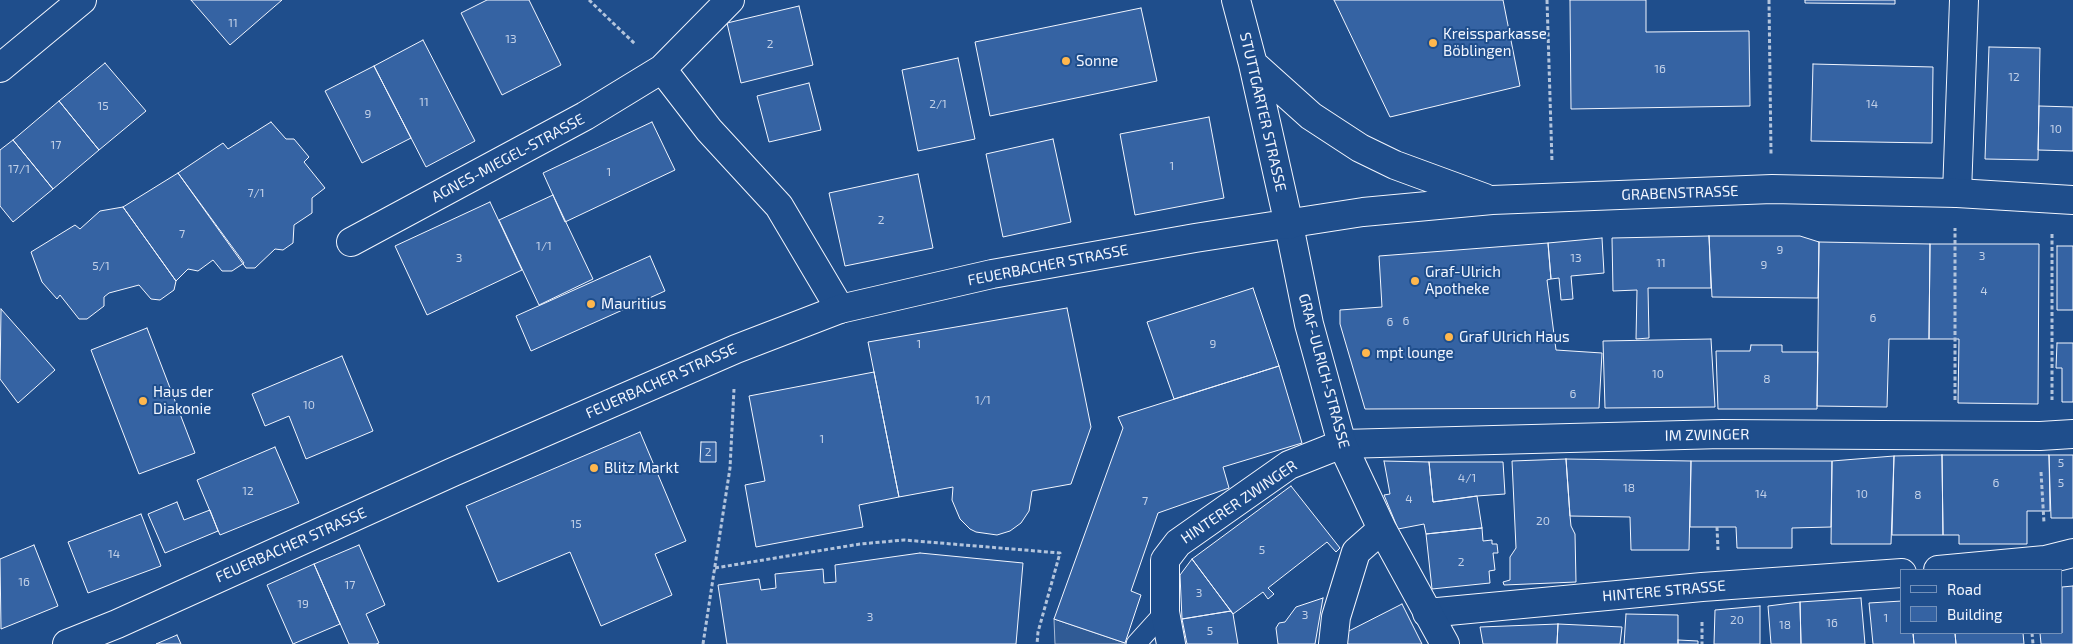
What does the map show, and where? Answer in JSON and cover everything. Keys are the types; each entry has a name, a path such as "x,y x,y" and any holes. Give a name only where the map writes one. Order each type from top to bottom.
{"street":[{"path":"0,68 82,0"},
{"name":"AGNES-MIEGEL-STRASSE","path":"351,242 585,116 662,69 730,0"},
{"name":"STUTTGARTER STRASSE","path":"1236,0 1253,64 1289,225"},
{"path":"1957,193 1964,0"},
{"path":"1253,64 1311,116 1360,148 1395,165 1492,200"},
{"path":"662,69 710,130 779,206 840,309"},
{"name":"GRABENSTRASSE","path":"1289,225 1363,212 1492,200 1772,189 1957,193 2062,199"},
{"name":"FEUERBACHER STRASSE","path":"67,644 736,348 840,309 992,274 1195,238 1289,225"},
{"name":"GRAF-ULRICH-STRASSE","path":"1289,225 1309,324 1342,444 1382,529 1445,644"},
{"name":"IM ZWINGER","path":"1342,444 1722,434 2055,435"},
{"name":"HINTERER ZWINGER","path":"1171,644 1165,612 1166,560 1178,543 1289,464 1342,444"},
{"path":"1334,644 1336,617 1356,552 1382,529"},
{"path":"1949,569 2045,560 2073,553"},
{"name":"HINTERE STRASSE","path":"1427,613 1702,587 1900,573"}],"lane":[{"path":"1136,644 1165,612"}],"path":[{"path":"589,0 662,69"},
{"path":"1548,0 1553,198"},
{"path":"1769,0 1772,189"},
{"path":"1954,435 1957,193"},
{"path":"2045,560 2055,435 2062,199"},
{"path":"703,644 730,468 734,387"},
{"path":"715,568 860,544 904,540 1060,553 1038,632 1037,644"}],"shaded area":[{"path":"1054,619 1125,643 1129,644 1055,644"}],"building":[{"path":"191,0 282,0 230,45"},
{"path":"487,0 529,0 561,65 502,95 461,13"},
{"name":"Kreissparkasse Böblingen","path":"1334,0 1503,0 1520,86 1390,117"},
{"path":"1570,0 1646,0 1646,32 1749,31 1750,106 1571,109"},
{"path":"1805,0 1895,0 1895,4 1805,3"},
{"path":"799,6 813,65 741,83 727,23"},
{"name":"Sonne","path":"1141,8 1157,81 990,116 975,42"},
{"path":"423,40 475,141 426,167 374,66"},
{"path":"1989,47 2040,48 2038,160 1985,159"},
{"path":"958,58 975,139 918,151 902,70"},
{"path":"105,63 146,111 99,150 59,101"},
{"path":"1813,64 1933,67 1932,143 1811,141"},
{"path":"374,66 411,138 362,163 325,91"},
{"path":"809,83 821,130 769,142 757,96"},
{"path":"59,101 99,150 53,189 13,140"},
{"path":"2039,106 2073,107 2073,151 2038,150"},
{"path":"1209,117 1224,198 1135,215 1120,134"},
{"path":"271,122 286,139 294,139 309,157 304,162 325,188 312,198 312,213 294,225 293,243 283,250 275,249 255,268 246,268 178,173 223,143 228,149"},
{"path":"652,122 675,170 565,222 543,173"},
{"path":"1053,139 1071,222 1003,237 986,154"},
{"path":"13,140 53,189 13,222 0,206 0,150"},
{"path":"178,173 244,263 232,271 222,271 213,260 198,271 188,269 176,281 123,207"},
{"path":"918,174 933,248 845,266 829,193"},
{"path":"553,195 593,279 539,305 499,220"},
{"path":"490,202 522,270 427,315 395,246"},
{"path":"123,207 176,281 174,290 160,300 151,299 139,285 109,293 104,297 104,306 87,319 79,319 60,295 57,299 42,282 31,252 75,225 80,229 100,211"},
{"path":"1709,236 1800,236 1819,242 1818,298 1712,297"},
{"path":"1709,236 1711,288 1648,288 1649,338 1636,339 1637,290 1613,291 1612,238"},
{"path":"1602,238 1604,273 1571,276 1573,299 1561,300 1559,278 1551,279 1548,243"},
{"path":"1819,242 1930,244 1929,339 1889,339 1887,407 1817,406"},
{"name":"Graf Ulrich Haus","path":"1548,243 1551,279 1547,280 1556,350 1602,353 1599,408 1365,409 1340,324 1340,310 1382,307 1379,256"},
{"path":"1930,244 2039,244 2038,404 1958,403 1959,339 1929,339"},
{"path":"2057,246 2073,246 2073,310 2057,310"},
{"name":"Mauritius","path":"650,256 665,291 531,351 516,316"},
{"path":"1253,288 1279,366 1174,399 1147,322"},
{"path":"1067,308 1091,427 1071,484 1032,491 1029,511 1021,523 1010,531 997,535 976,532 960,519 952,500 953,487 899,497 868,342"},
{"path":"1,309 55,370 18,403 0,379"},
{"name":"Haus der Diakonie","path":"147,328 195,453 139,474 91,350"},
{"path":"1711,339 1715,407 1605,408 1603,341"},
{"path":"2057,343 2073,343 2073,402 2062,402 2062,368 2056,368"},
{"path":"1751,345 1782,345 1782,352 1818,352 1817,409 1718,409 1716,351 1750,351"},
{"path":"342,356 373,431 306,459 289,416 265,426 252,394"},
{"path":"1279,366 1302,443 1223,467 1229,488 1158,513 1131,591 1141,595 1125,643 1054,619 1123,428 1118,417"},
{"path":"874,372 899,497 859,505 863,527 756,547 745,485 765,481 749,396"},
{"path":"640,432 686,541 655,554 672,595 601,626 570,552 498,582 466,506"},
{"path":"701,442 716,442 716,462 700,462"},
{"path":"275,447 299,503 220,535 197,480"},
{"path":"1942,455 2049,455 2050,511 2027,511 2027,544 1959,544 1959,535 1943,535"},
{"path":"1942,455 1943,535 1892,535 1894,456"},
{"path":"2049,455 2073,455 2073,518 2051,518"},
{"path":"1894,456 1891,544 1831,544 1832,461"},
{"path":"1566,459 1571,526 1575,534 1576,582 1504,585 1503,582 1510,580 1510,557 1516,548 1512,461"},
{"path":"1566,459 1691,461 1689,550 1631,550 1630,517 1570,516"},
{"path":"1384,461 1429,462 1433,502 1477,496 1482,528 1426,534 1424,524 1398,529 1384,495 1390,494"},
{"path":"1691,461 1832,461 1831,527 1792,528 1792,548 1737,548 1736,527 1690,527"},
{"path":"1429,462 1503,462 1505,494 1433,502"},
{"path":"1291,486 1340,548 1336,552 1327,542 1268,588 1274,594 1268,599 1263,592 1233,614 1192,559"},
{"path":"177,502 184,520 210,510 218,531 165,553 148,514"},
{"path":"141,514 161,566 88,593 68,542"},
{"path":"1482,528 1483,541 1492,540 1492,544 1497,544 1498,553 1493,553 1495,570 1489,571 1490,583 1432,589 1426,534"},
{"path":"34,545 58,606 1,629 0,559"},
{"path":"359,545 385,605 366,614 379,643 376,644 349,644 314,564"},
{"path":"920,553 1023,563 1016,644 727,644 718,585 759,579 761,590 776,588 775,574 823,569 824,583 836,582 835,565"},
{"path":"1192,559 1231,611 1182,619 1180,575"},
{"path":"314,564 340,624 293,644 267,585"},
{"path":"2073,586 2073,644 2041,644 2040,634 2063,634 2063,587"},
{"path":"1323,598 1315,644 1278,644 1276,628 1279,623 1285,622 1296,607"},
{"path":"1861,598 1865,644 1801,644 1800,602"},
{"path":"1900,601 1900,634 1913,634 1914,644 1873,644 1869,603"},
{"path":"1800,602 1801,644 1771,644 1768,606"},
{"path":"1402,604 1422,644 1348,644 1343,634"},
{"path":"1760,606 1760,644 1714,644 1715,610"},
{"path":"1231,611 1238,644 1187,644 1182,619"},
{"path":"1626,614 1678,615 1678,644 1624,644"},
{"path":"1558,624 1622,627 1620,644 1557,644"},
{"path":"1558,624 1557,644 1483,644 1480,627"},
{"path":"1913,634 1955,634 1956,644 1914,644"},
{"path":"1955,634 2023,634 2024,644 1956,644"},
{"path":"177,635 181,644 156,644"},
{"path":"1678,640 1698,641 1698,644 1678,644"}],"place":[{"name":"Kreissparkasse Böblingen","path":"1433,43"},
{"name":"Sonne","path":"1066,61"},
{"name":"Graf-Ulrich Apotheke","path":"1415,281"},
{"name":"Mauritius","path":"591,304"},
{"name":"Graf Ulrich Haus","path":"1449,337"},
{"name":"mpt lounge","path":"1366,353"},
{"name":"Haus der Diakonie","path":"143,401"},
{"name":"Blitz Markt","path":"594,468"}]}
